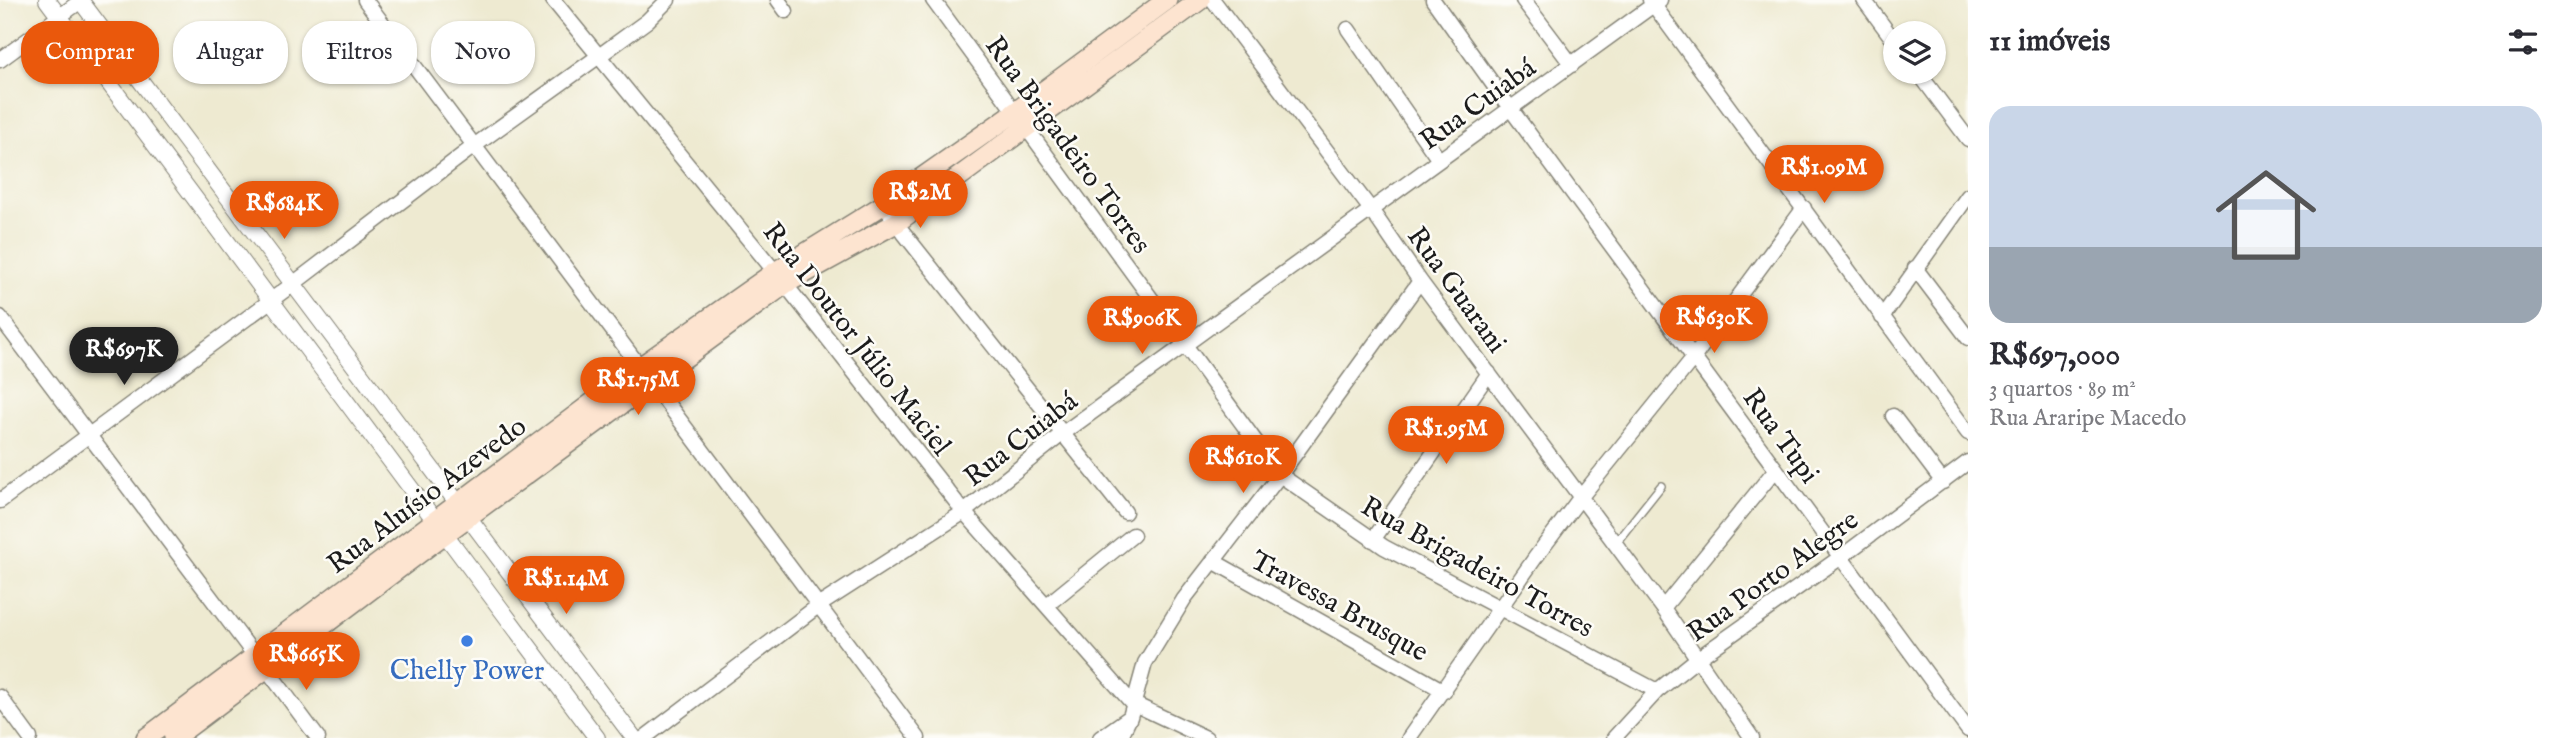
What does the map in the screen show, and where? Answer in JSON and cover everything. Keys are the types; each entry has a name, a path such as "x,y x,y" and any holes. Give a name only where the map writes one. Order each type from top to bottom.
{"main road":[{"path":"780,278 896,223 1167,0"},
{"path":"780,278 883,205 1019,120 1200,0"},
{"name":"Rua Aluísio Azevedo","path":"146,738 260,662 645,375 780,278"},
{"name":"Rua Aluísio Azevedo","path":"174,738 260,662"}],"street":[{"path":"47,0 597,738"},
{"path":"0,60 81,0 634,738"},
{"path":"365,0 918,738"},
{"name":"Rua Doutor Júlio Maciel","path":"553,0 780,278 964,512 1047,605 1131,710 1206,738"},
{"path":"0,501 647,20 668,0"},
{"name":"Rua Brigadeiro Torres","path":"933,0 1280,475 1373,540 1657,691"},
{"name":"Rua Guarani","path":"1213,0 1663,608 1752,738"},
{"name":"Rua Tupi","path":"1433,0 1968,730"},
{"path":"1523,0 1572,65"},
{"path":"1864,0 1883,26"},
{"path":"1655,2 1968,433"},
{"name":"Rua Cuiabá","path":"644,738 818,606 964,512 1062,434 1655,2"},
{"path":"1348,29 1439,160"},
{"path":"1927,84 1968,139"},
{"path":"1882,317 1968,196"},
{"path":"883,205 1125,512"},
{"path":"1409,738 1580,498 1695,357 1804,208"},
{"path":"1916,268 1968,338"},
{"path":"1121,738 1145,663 1184,599 1280,475 1420,281"},
{"path":"0,317 318,738"},
{"path":"1373,540 1489,373"},
{"path":"1893,416 1943,482"},
{"name":"Rua Porto Alegre","path":"1614,738 1657,691 1697,659 1841,557 1968,462"},
{"path":"1663,608 1776,469"},
{"path":"1047,605 1133,535"},
{"name":"Travessa Brusque","path":"1213,561 1444,691"},
{"path":"0,697 30,738"},
{"path":"1100,738 1131,710"}],"lane":[{"path":"1614,545 1661,486"}],"place":[{"name":"Chelly Power","path":"467,641"}]}
